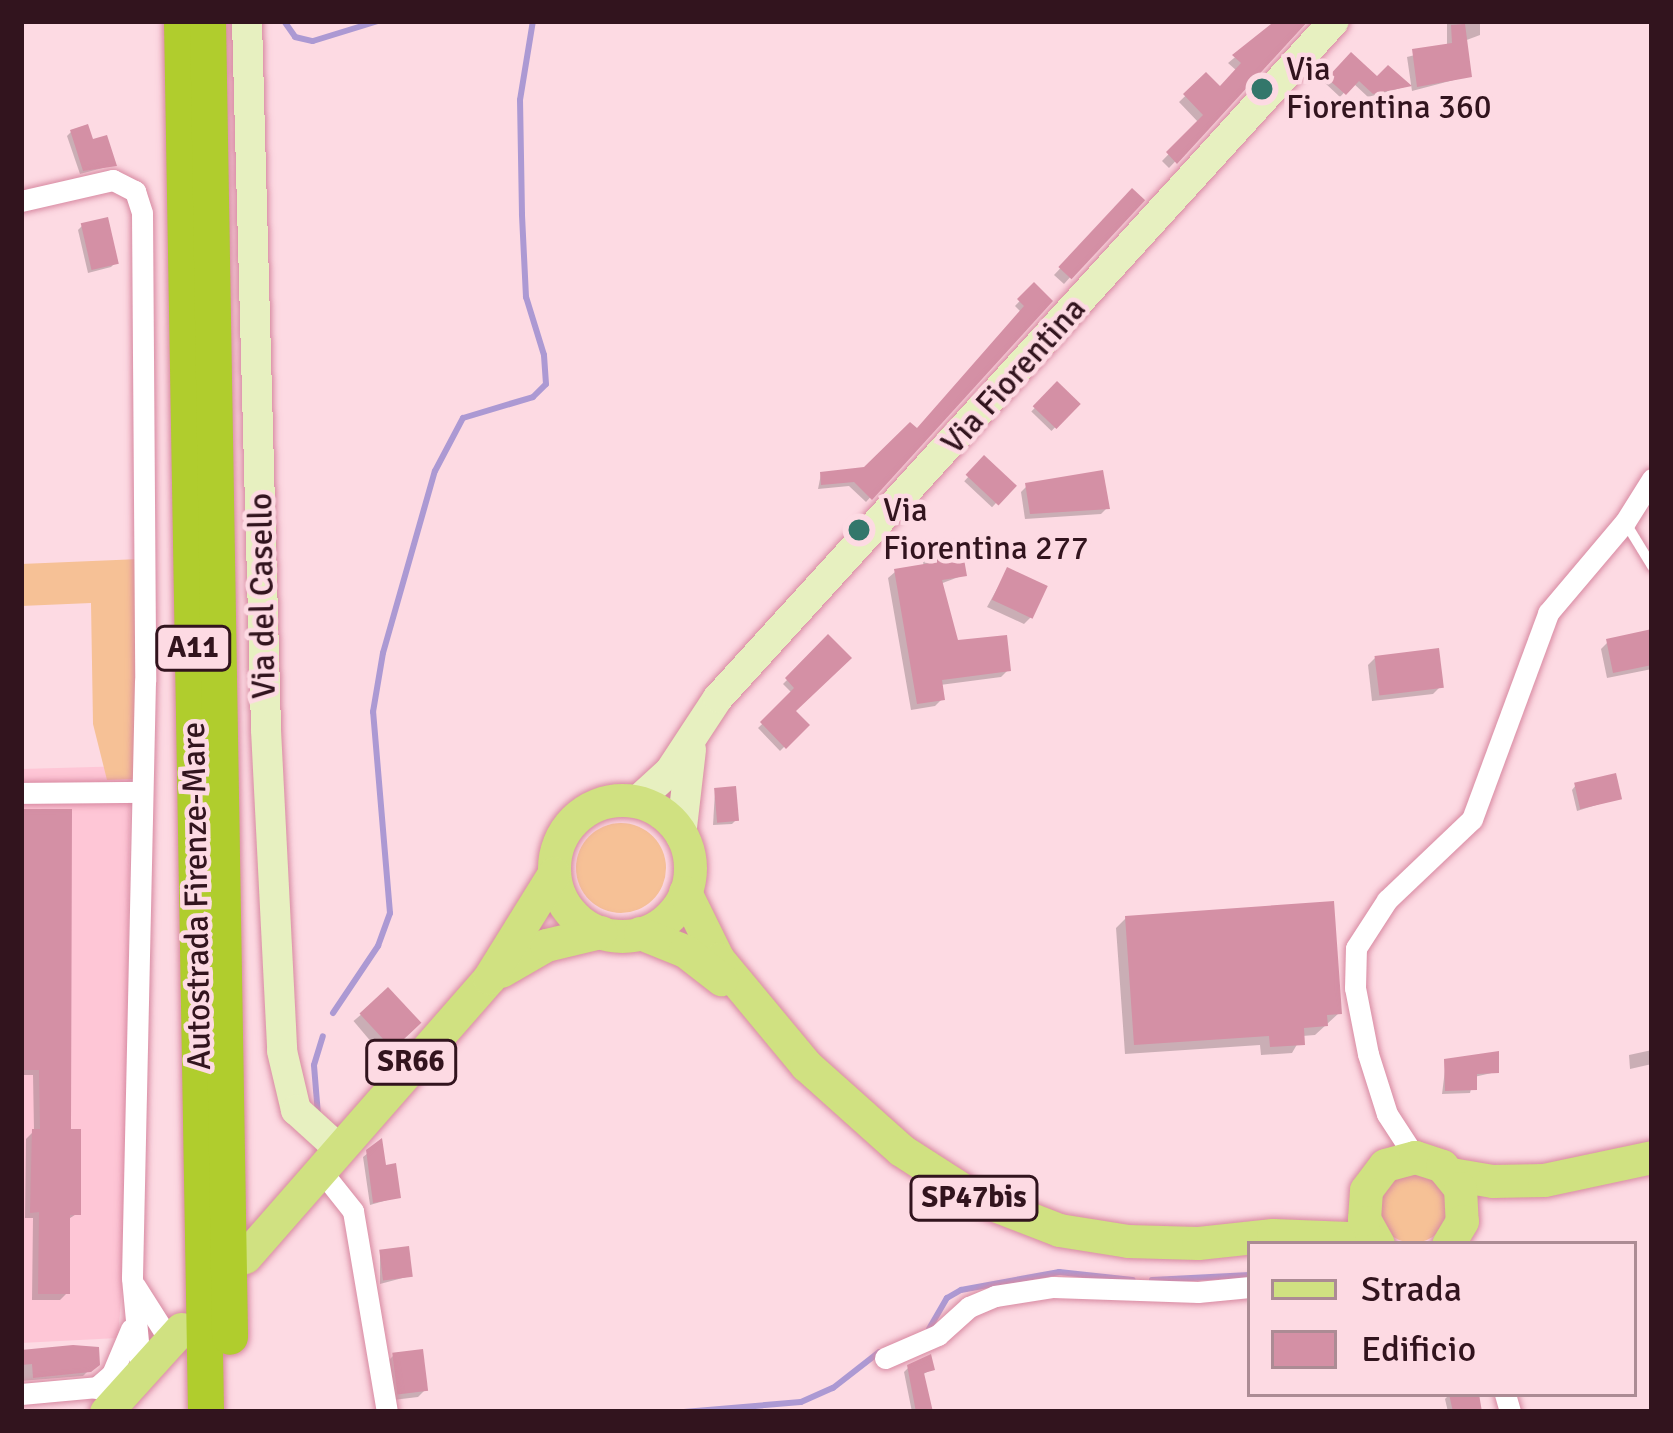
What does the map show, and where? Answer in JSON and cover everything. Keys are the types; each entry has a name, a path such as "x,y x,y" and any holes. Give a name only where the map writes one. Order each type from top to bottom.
{"highway":[{"name":"Autostrada Firenze-Mare","path":"182,21 206,1412"},
{"name":"Autostrada Firenze-Mare","path":"208,21 231,1412"}],"main road":[{"path":"636,802 663,814 681,836 689,869 685,892 672,914 640,933 600,932 565,905 554,873 556,850 572,821 602,803 636,802"},
{"name":"SR66","path":"245,1257 489,978 554,873"},
{"name":"SP47bis","path":"685,892 718,959 745,998 819,1078 887,1139 941,1178 1007,1212 1059,1230 1128,1241 1198,1243 1273,1235 1361,1241"},
{"name":"SR66","path":"489,978 545,945 600,932"},
{"name":"SP47bis","path":"640,933 685,951 745,998"},
{"path":"1364,1196 1400,1161 1492,1181 1544,1180 1652,1157"},
{"path":"1451,1174 1463,1198 1455,1238"},
{"path":"1455,1238 1544,1180"},
{"name":"SP47bis","path":"1273,1235 1364,1196 1364,1219 1375,1241"},
{"path":"100,1404 136,1379 176,1335"}],"street":[{"name":"Via del Casello","path":"247,21 278,991 289,1095 330,1161 353,1211 387,1412"},
{"name":"Via Fiorentina","path":"636,802 663,780 718,698 1334,21"},
{"path":"21,201 113,180 135,191 142,213 142,792 132,1278 136,1379"},
{"path":"1400,1161 1355,988 1356,948 1387,900 1472,819 1548,613 1625,523 1652,479"},
{"name":"Via Fiorentina","path":"681,836 695,732"},
{"path":"21,793 142,792"},
{"path":"132,1278 176,1335"},
{"path":"885,1358 938,1335 968,1307 994,1296 1053,1287 1198,1292 1247,1287"},
{"path":"21,1394 72,1390 100,1404 132,1322"}],"lane":[{"path":"1625,523 1652,566"}],"shaded area":[{"path":"140,559 133,779 107,780 93,724 91,603 21,606 21,564"},
{"path":"130,766 125,1246 118,1338 21,1343 21,769"},
{"path":"621,823 638,826 653,836 663,851 663,885 653,900 638,910 621,913 604,910 589,900 579,885 576,868 579,851 589,836 604,826"},
{"path":"1400,1175 1426,1175 1446,1195 1446,1221 1426,1241 1400,1241 1380,1221 1380,1195"}],"building":[{"path":"1275,21 1308,21 1177,164 1166,152 1203,115 1183,94 1206,72 1220,86 1241,63 1232,55"},
{"path":"1465,24 1472,77 1417,87 1412,49 1452,43 1451,25"},
{"path":"1351,52 1377,76 1388,65 1412,86 1373,94 1359,81 1346,95 1327,78"},
{"path":"88,124 93,139 107,135 117,166 83,171 70,130"},
{"path":"1132,188 1145,200 1072,279 1058,267"},
{"path":"108,217 119,264 92,270 81,223"},
{"path":"1034,282 1053,301 872,500 854,482 821,485 820,472 864,467 910,422 917,428 1024,306 1017,299"},
{"path":"1057,381 1081,404 1056,429 1033,406"},
{"path":"984,455 1017,486 998,505 966,475"},
{"path":"1103,470 1110,509 1030,514 1025,483"},
{"path":"961,542 967,576 942,580 958,640 1007,635 1011,671 942,680 945,700 917,704 894,569 930,563 927,547"},
{"path":"1007,567 1048,586 1033,619 992,600"},
{"path":"1652,629 1652,665 1613,673 1606,639"},
{"path":"828,634 852,658 796,711 810,725 786,749 760,722 794,688 785,678"},
{"path":"1439,648 1444,688 1379,696 1374,656"},
{"path":"1616,773 1622,799 1580,809 1574,783"},
{"path":"736,786 739,821 717,823 714,788"},
{"path":"21,809 72,809 71,1129 81,1129 81,1215 70,1215 70,1294 38,1294 39,1212 30,1213 32,1129 40,1129 39,1070 21,1070"},
{"path":"1334,901 1342,1014 1327,1015 1328,1026 1304,1028 1305,1045 1270,1047 1269,1036 1134,1045 1125,916"},
{"path":"388,987 421,1023 393,1049 359,1014"},
{"path":"1499,1051 1499,1073 1477,1074 1477,1090 1445,1091 1444,1059"},
{"path":"382,1138 386,1165 396,1163 401,1198 373,1203 366,1150"},
{"path":"409,1246 413,1277 383,1280 379,1250"},
{"path":"99,1347 100,1365 91,1372 33,1378 32,1364 21,1365 21,1350"},
{"path":"423,1349 428,1391 397,1394 392,1353"},
{"path":"931,1354 935,1370 924,1373 933,1412 916,1412 907,1365"},
{"path":"1450,1397 1480,1397 1482,1412 1453,1412"}],"waterway":[{"path":"284,21 295,37 313,41 378,21"},
{"path":"333,1013 378,946 390,913 373,712 383,653 435,471 463,418 533,397 546,384 544,355 526,297 522,214 520,100 533,21"},
{"path":"318,1115 314,1065 323,1036"},
{"path":"929,1329 947,1298 961,1290 1059,1272 1133,1280"},
{"path":"1152,1280 1247,1275"},
{"path":"684,1412 801,1402 833,1388 879,1352"}],"place":[{"name":"Via Fiorentina 360","path":"1262,89"},
{"name":"Via Fiorentina 277","path":"859,530"}]}
